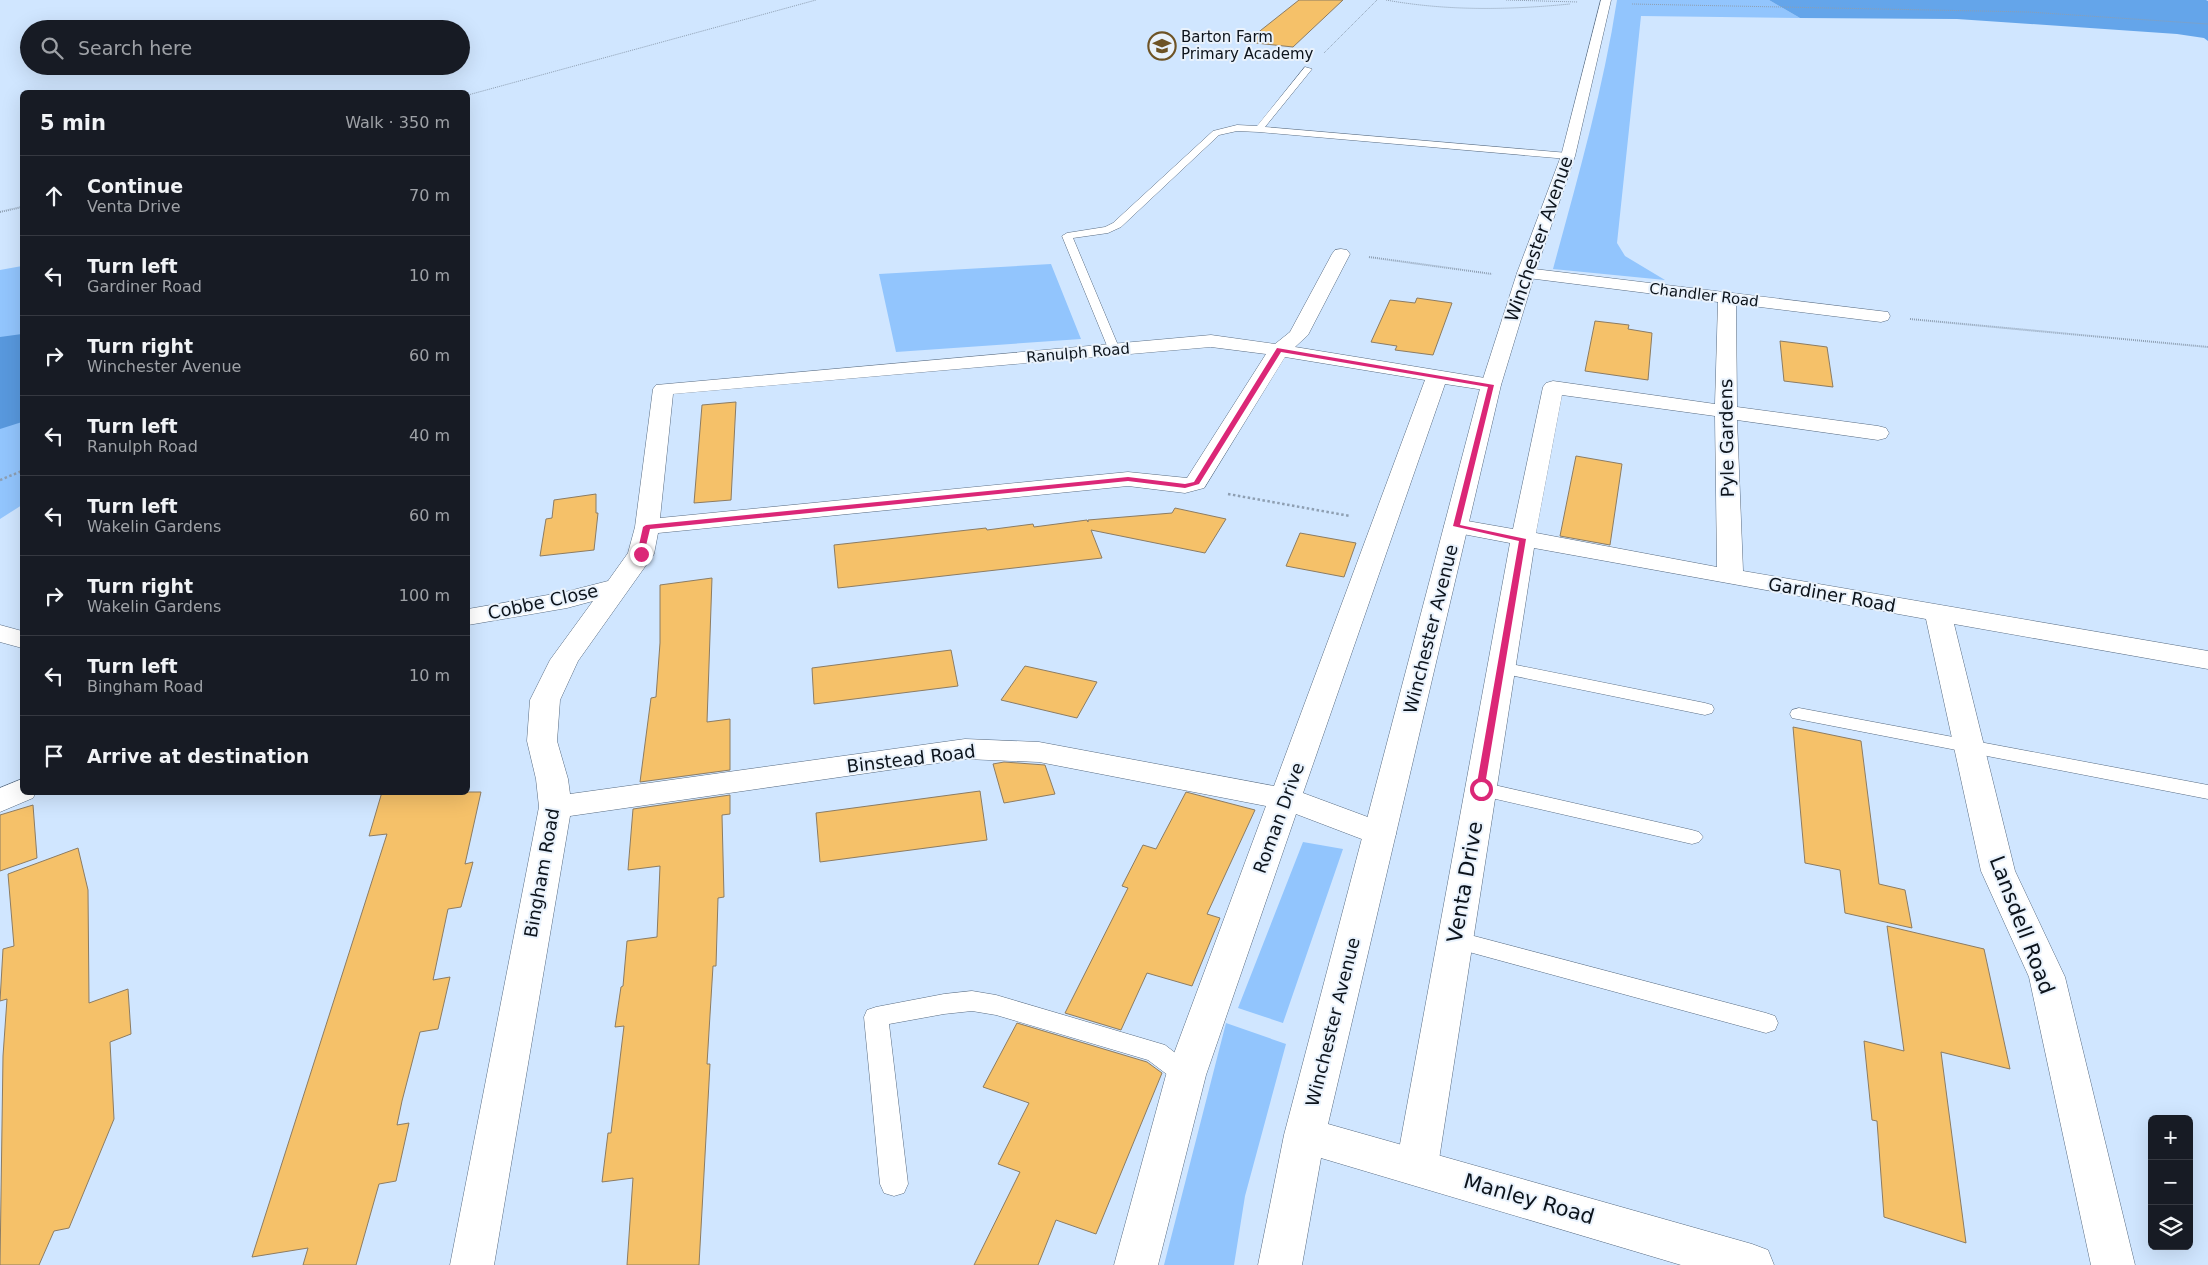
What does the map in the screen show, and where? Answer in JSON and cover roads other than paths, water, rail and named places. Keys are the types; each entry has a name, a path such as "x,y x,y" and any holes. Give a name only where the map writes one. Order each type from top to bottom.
{"street":[{"name":"Winchester Avenue","path":"1280,1265 1305,1135 1491,385 1525,275 1568,156 1606,2"},
{"path":"646,527 1128,479 1185,486 1196,483 1279,350 1298,335 1341,254"},
{"name":"Chandler Road","path":"1525,275 1882,316"},
{"name":"Pyle Gardens","path":"1727,298 1726,411 1730,577"},
{"name":"Ranulph Road","path":"663,389 1211,341 1279,350 1491,385"},
{"name":"Roman Drive","path":"1136,1265 1186,1075 1437,376"},
{"name":"Venta Drive","path":"1418,1166 1522,539 1553,387 1726,411"},
{"name":"Bingham Road","path":"472,1265 555,807 552,779 542,741 545,700 564,660 641,554 663,389"},
{"path":"1726,411 1878,434"},
{"name":"Gardiner Road","path":"1456,526 1730,577 2208,660"},
{"name":"Cobbe Close","path":"470,617 567,600 618,586"},
{"name":"Lansdell Road","path":"1938,614 1998,871 2047,977 2113,1265"},
{"path":"0,633 20,639"},
{"name":"Binstead Road","path":"555,807 965,749 1039,752 1286,799 1380,834"},
{"path":"0,801 20,791"},
{"name":"Manley Road","path":"1305,1135 1418,1166 1752,1265"}],"lane":[{"path":"1259,129 1308,69"},
{"path":"1114,350 1068,236 1108,230 1117,225 1216,133 1237,128 1259,129 1568,156"},
{"path":"1501,668 1705,709"},
{"path":"1799,714 2208,792"},
{"path":"1481,789 1692,837"},
{"path":"1455,940 1766,1023"},
{"path":"894,1184 876,1017 944,1004 972,1001 996,1005 1156,1052 1186,1075"}],"place":[{"name":"Barton Farm Primary Academy","path":"1162,46"}]}
